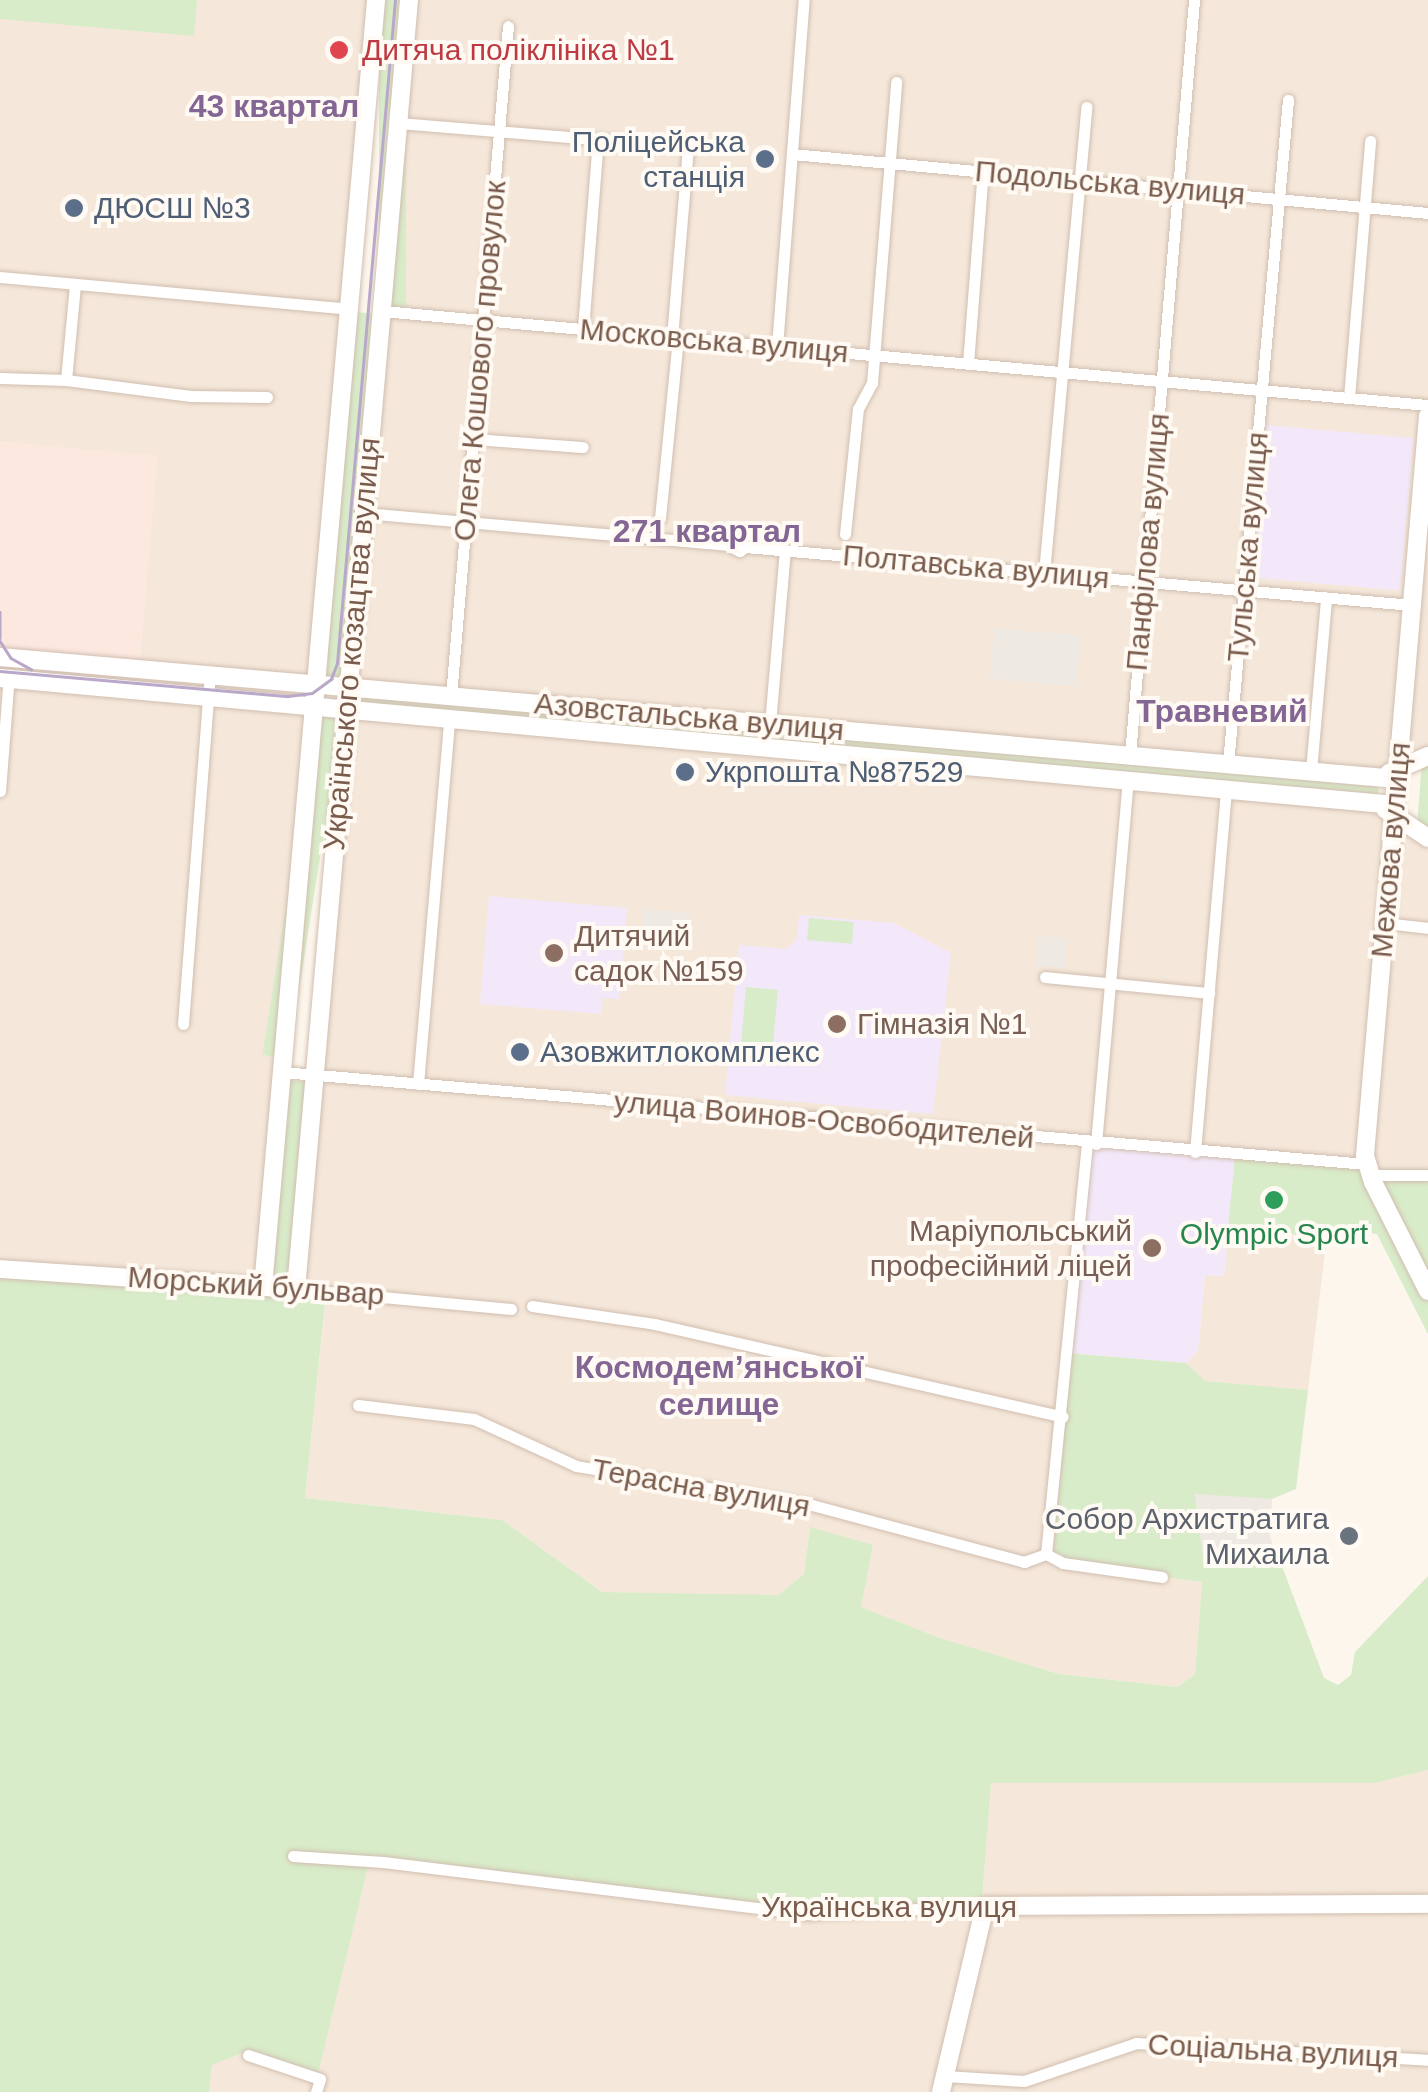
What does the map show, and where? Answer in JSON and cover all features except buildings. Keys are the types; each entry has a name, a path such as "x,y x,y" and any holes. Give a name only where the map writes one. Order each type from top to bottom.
{"street":[{"name":"Українського козацтва вулиця","path":"263,1286 376,0"},
{"name":"Українського козацтва вулиця","path":"296,1289 409,0"},
{"path":"777,347 804,0"},
{"name":"Панфілова вулиця","path":"1092,1143 1110,983 1194,0"},
{"name":"Олега Кошового провулок","path":"451,696 508,26"},
{"path":"845,534 858,408 872,383 896,82"},
{"name":"Тульська вулиця","path":"1228,764 1288,100"},
{"path":"1044,573 1086,107"},
{"path":"398,123 688,147 660,518"},
{"path":"583,330 598,140"},
{"path":"1349,398 1370,142"},
{"name":"Подольська вулиця","path":"792,154 1428,212"},
{"path":"968,364 983,171"},
{"name":"Московська вулиця","path":"0,278 1428,404"},
{"path":"66,380 74,284"},
{"path":"0,378 66,380 191,396 267,397"},
{"name":"Межова вулиця","path":"1368,1169 1392,835 1389,807 1428,416"},
{"path":"474,438 583,447"},
{"name":"Полтавська вулиця","path":"364,513 727,545 740,551 745,546 1412,605"},
{"path":"768,749 785,550"},
{"path":"1311,771 1326,598"},
{"path":"0,791 5,658"},
{"name":"Азовстальська вулиця","path":"5,658 1311,771 1393,769 1428,754"},
{"path":"183,1024 210,676"},
{"name":"Азовстальська вулиця","path":"4,679 1389,807"},
{"path":"418,1084 450,720"},
{"path":"1003,770 1005,745"},
{"path":"1195,1152 1226,790"},
{"path":"1389,807 1428,838"},
{"path":"1392,835 1428,838"},
{"path":"1385,923 1428,928"},
{"path":"1045,977 1209,993"},
{"name":"улица Воинов-Освободителей","path":"282,1072 1428,1175"},
{"path":"1046,1554 1092,1143"},
{"path":"1368,1169 1428,1291"},
{"name":"Морський бульвар","path":"0,1268 511,1308"},
{"path":"532,1306 655,1324 1063,1417"},
{"name":"Терасна вулиця","path":"358,1405 474,1420 576,1466 812,1505 1024,1562 1046,1554 1063,1563 1162,1577"},
{"name":"Українська вулиця","path":"293,1856 383,1862 809,1914 986,1906 1428,1904"},
{"path":"943,2084 986,1906"},
{"name":"Соціальна вулиця","path":"943,2084 1024,2080 1136,2043 1428,2060"},
{"path":"248,2054 320,2079 316,2092"}],"shaded area":[{"path":"0,0 373,0 314,681 139,666 157,457 0,442"},
{"path":"412,0 1428,0 1428,752 1379,774 352,684"},
{"path":"1265,425 1413,438 1400,590 1252,577"},
{"path":"0,442 157,456 139,667 0,655"},
{"path":"994,628 1081,636 1076,686 990,679"},
{"path":"0,682 311,709 261,1284 0,1266"},
{"path":"349,714 1376,806 1428,841 1428,1173 1088,1143 1054,1563 1202,1582 1195,1674 1177,1687 1059,1674 937,1637 860,1607 873,1546 810,1527 804,1574 779,1596 602,1592 502,1520 305,1498 327,1288 300,1285"},
{"name":"Дитячий садок №159","path":"489,896 627,908 619,999 602,998 601,1014 480,1004"},
{"path":"644,909 690,913 687,940 642,936"},
{"name":"Гімназія №1","path":"799,915 894,923 951,953 933,1114 725,1095 739,945 787,949 797,939"},
{"path":"1038,936 1067,938 1065,968 1036,966"},
{"name":"Маріупольський професійний ліцей","path":"1087,1143 1235,1156 1224,1276 1205,1275 1198,1350 1186,1363 1068,1353"},
{"path":"1228,1228 1327,1237 1308,1390 1204,1381 1186,1363 1198,1350 1205,1275 1224,1276"},
{"path":"1195,1493 1272,1499 1270,1537 1279,1558 1204,1563"},
{"path":"1428,1770 1428,2092 209,2092 212,2065 248,2051 318,2073 371,1855 602,1886 982,1901 991,1783 1375,1783"}],"green space":[{"path":"0,0 197,0 194,36 0,19"},
{"path":"379,0 406,0 406,307 379,307"},
{"path":"352,312 378,314 352,684 326,682"},
{"path":"351,689 1379,779 1377,798 349,708"},
{"path":"317,710 343,714 288,1059 262,1055"},
{"path":"1428,759 1428,834 1417,826 1422,761"},
{"path":"809,918 854,922 852,944 807,940"},
{"path":"746,987 778,990 773,1051 741,1048"},
{"path":"284,1080 311,1083 290,1286 263,1283"},
{"path":"1235,1156 1428,1173 1428,1334 1377,1234 1328,1228 1327,1237 1228,1228"},
{"path":"0,1273 326,1294 305,1498 502,1520 602,1592 779,1595 804,1574 810,1527 873,1545 861,1607 937,1637 1059,1674 1177,1687 1195,1674 1202,1582 1053,1563 1068,1353 1186,1363 1205,1381 1308,1390 1296,1489 1272,1499 1195,1494 1204,1563 1279,1558 1324,1678 1338,1685 1351,1675 1355,1652 1428,1576 1428,1770 1375,1783 991,1783 982,1901 826,1912 371,1855 318,2074 248,2051 212,2065 209,2092 0,2092"}],"tram line":[{"path":"0,671 288,696 312,693 331,679 337,663 395,0"},
{"path":"0,612 0,638"},
{"path":"0,641 11,658 31,669"}],"place":[{"name":"Дитяча поліклініка №1","path":"339,50"},
{"name":"Поліцейська станція","path":"765,159"},
{"name":"ДЮСШ №3","path":"74,208"},
{"name":"Укрпошта №87529","path":"685,772"},
{"name":"Дитячий садок №159","path":"554,953"},
{"name":"Гімназія №1","path":"837,1024"},
{"name":"Азовжитлокомплекс","path":"520,1052"},
{"name":"Olympic Sport","path":"1274,1200"},
{"name":"Маріупольський професійний ліцей","path":"1152,1248"},
{"name":"Собор Архистратига Михаила","path":"1349,1536"}],"district":[{"name":"43 квартал","path":"274,106"},
{"name":"271 квартал","path":"707,531"},
{"name":"Травневий","path":"1222,711"},
{"name":"Космодем’янської селище","path":"719,1386"}]}
